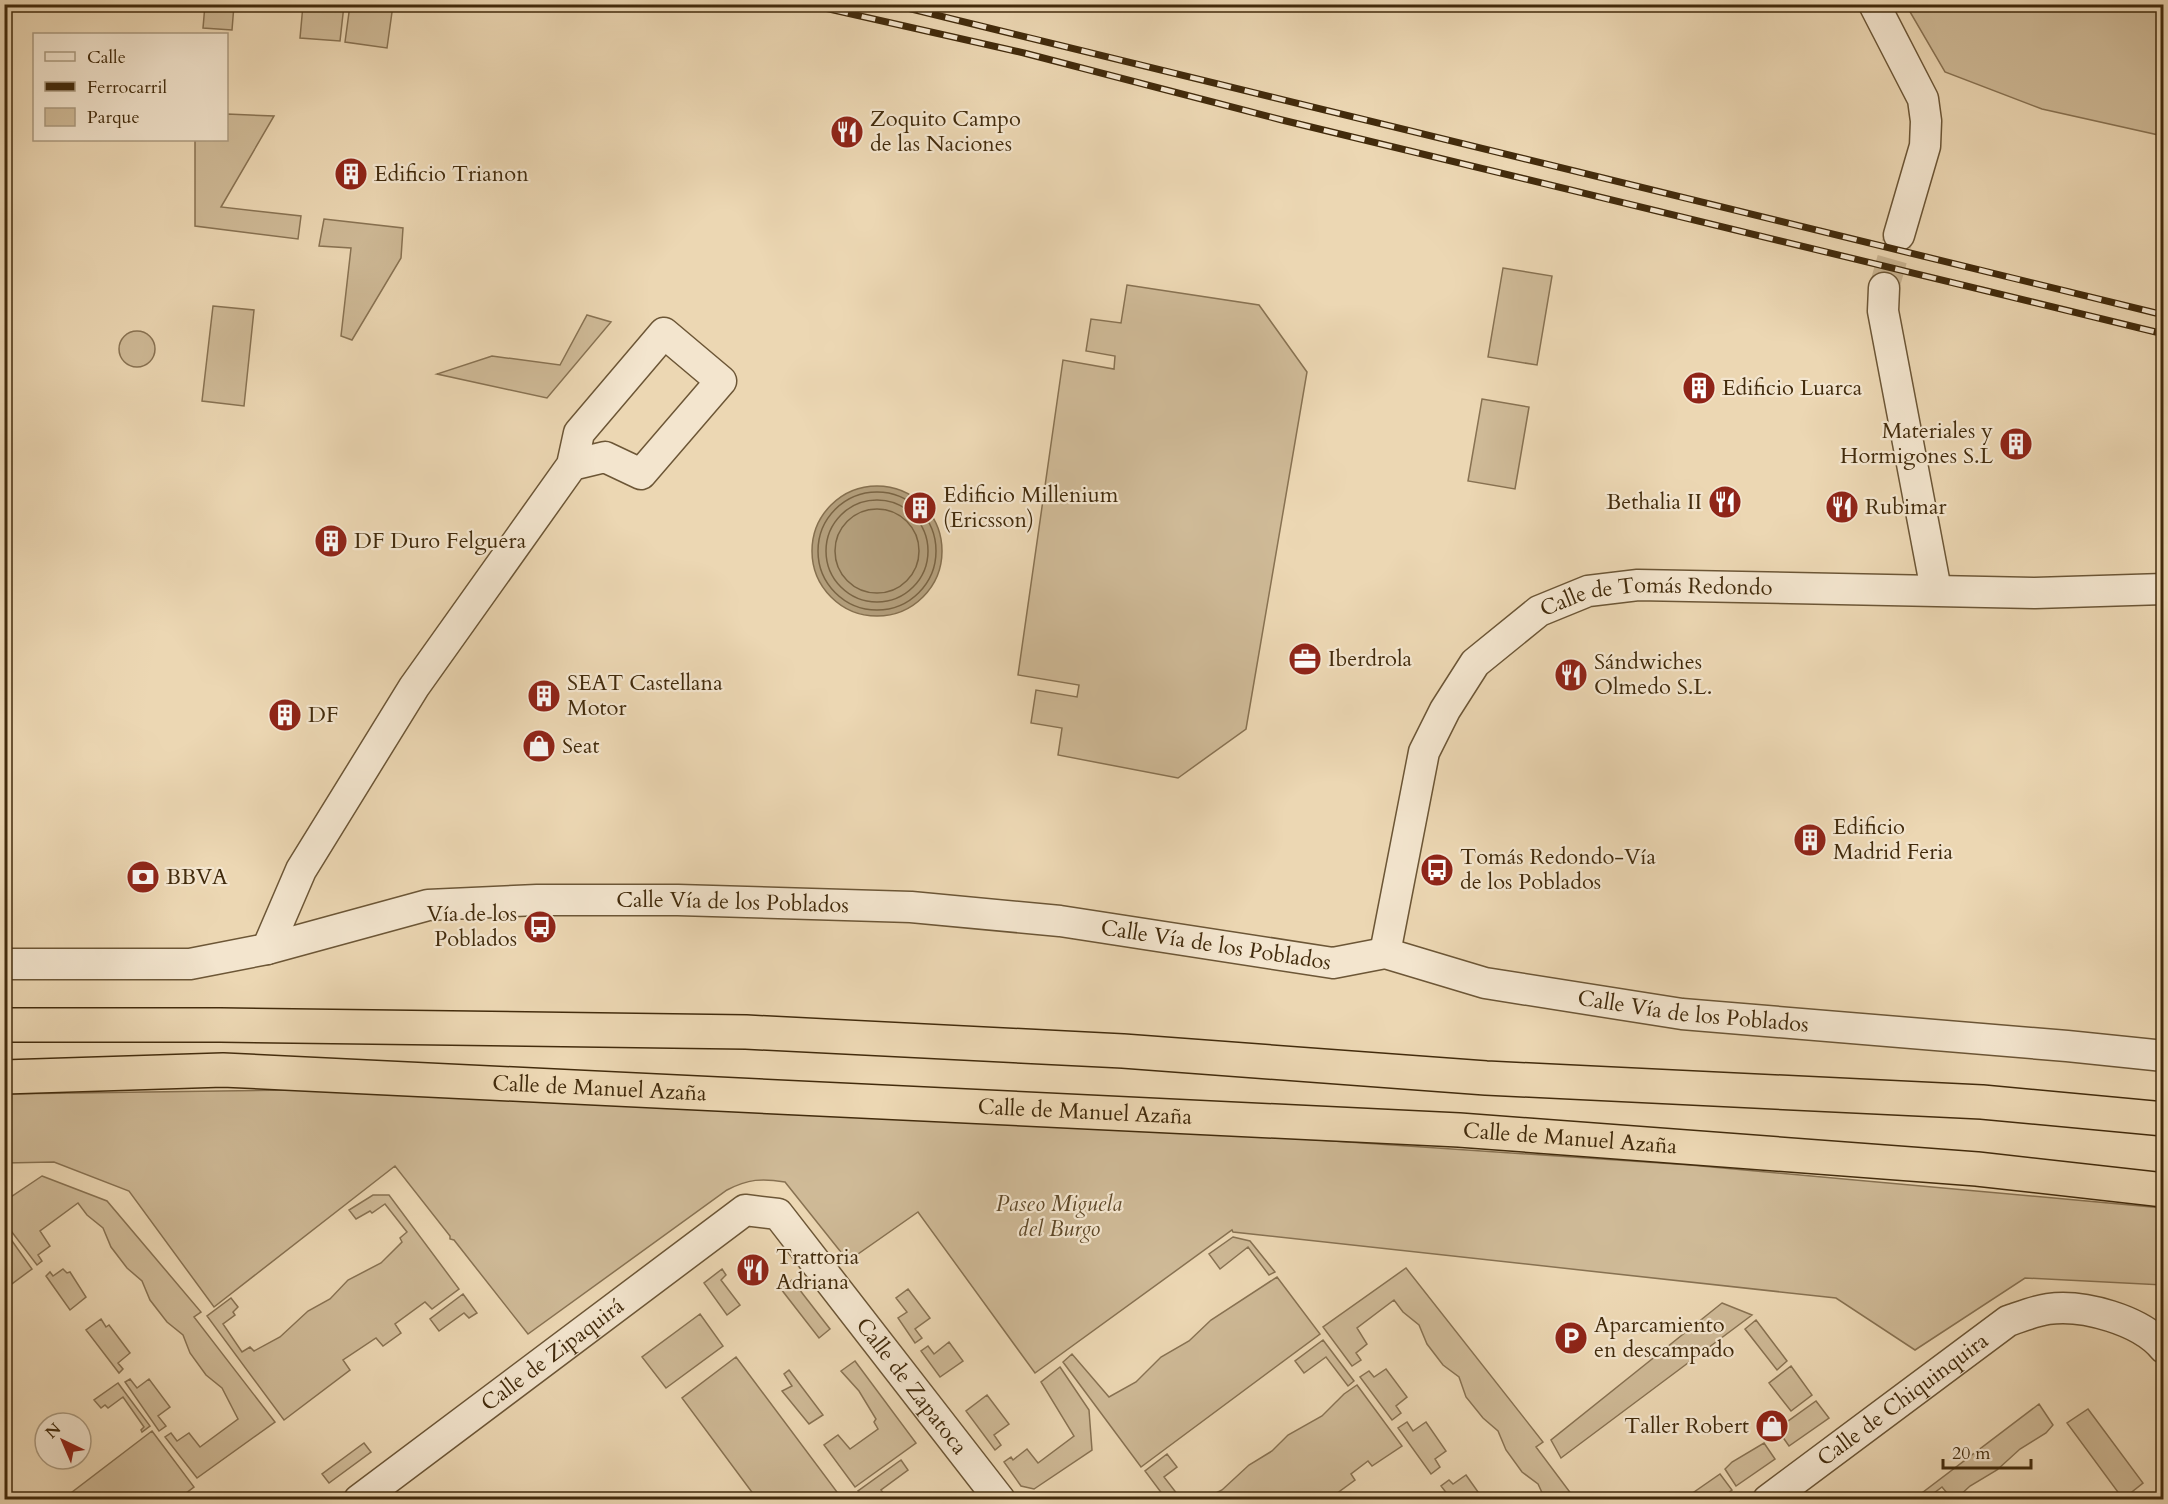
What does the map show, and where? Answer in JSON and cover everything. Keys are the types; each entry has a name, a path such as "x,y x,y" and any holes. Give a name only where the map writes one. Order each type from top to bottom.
{"highway":[{"path":"4,1026 220,1025 746,1032 1123,1051 1486,1078 1982,1102 2163,1119"},
{"name":"Calle de Manuel Azaña","path":"4,1077 223,1070 1138,1117 1459,1130 1977,1169 2163,1190"}],"street":[{"path":"1874,4 1923,99 1926,121 1925,146 1899,235"},
{"path":"1884,288 1882,310 1936,590"},
{"path":"267,948 301,870 419,679 572,465 579,434 664,333 721,381 641,474 604,457 572,465"},
{"name":"Calle de Tomás Redondo","path":"1385,953 1424,752 1475,663 1539,611 1588,591 1638,585 2035,593 2163,589"},
{"name":"Calle Vía de los Poblados","path":"4,964 190,964 267,948 428,905 537,900 678,900 911,907 1060,921 1333,963 1385,953 1485,983 1682,1014 2163,1056"},
{"name":"Calle de Zipaquirá","path":"359,1500 745,1210"},
{"name":"Calle de Zapatoca","path":"745,1210 778,1214 1000,1500"},
{"name":"Calle de Chiquinquira","path":"1768,1500 2008,1321 2048,1309 2088,1311 2128,1322 2163,1348"}],"green space":[{"path":"205,5 234,5 232,30 203,28"},
{"path":"303,5 344,5 340,41 300,38"},
{"path":"350,5 393,5 387,48 345,42"},
{"path":"1906,5 2163,5 2163,136 2042,109 1945,72"},
{"path":"228,114 274,116 221,207 301,216 298,239 195,226 195,141 228,141"},
{"path":"324,219 403,228 401,258 352,340 341,336 351,248 319,246"},
{"path":"1503,268 1552,276 1537,365 1488,357"},
{"path":"1127,285 1259,305 1307,372 1246,729 1178,778 1058,755 1062,728 1031,723 1036,690 1077,697 1079,685 1018,675 1063,360 1114,369 1115,356 1086,351 1091,319 1121,323"},
{"path":"213,306 254,310 244,406 202,401"},
{"path":"587,315 611,322 547,398 437,374 492,356 560,365"},
{"path":"137,331 150,336 155,349 150,362 137,367 124,362 119,349 124,336"},
{"path":"1482,399 1529,407 1515,489 1468,481"},
{"name":"Paseo Miguela del Burgo","path":"354,1089 1245,1135 1690,1165 2163,1208 2163,1285 2025,1278 1915,1350 1836,1298 1233,1232 1232,1230 1035,1373 918,1212 848,1261 785,1182 755,1180 727,1190 528,1334 454,1240 450,1239 450,1236 395,1166 214,1307 129,1191 54,1162 5,1163 4,1094"},
{"path":"42,1176 107,1201 201,1312 194,1317 275,1422 197,1478 165,1437 171,1433 177,1441 189,1433 200,1447 238,1419 222,1388 206,1375 190,1353 183,1335 167,1322 150,1300 142,1281 127,1268 111,1247 103,1228 87,1215 78,1203 40,1231 50,1246 38,1255 42,1261 37,1265 5,1223 5,1201"},
{"path":"373,1195 389,1195 459,1289 432,1309 425,1302 395,1324 401,1333 383,1346 376,1338 343,1360 350,1370 284,1420 207,1316 231,1298 238,1307 233,1312 235,1315 223,1324 242,1352 250,1347 254,1351 280,1337 308,1311 330,1299 348,1280 381,1263 402,1242 400,1238 407,1232 385,1204 372,1213 370,1211 356,1219 349,1210"},
{"path":"4,1232 32,1269 5,1289"},
{"path":"1233,1237 1250,1241 1275,1272 1269,1275 1248,1247 1220,1269 1209,1254"},
{"path":"1406,1268 1543,1442 1536,1447 1575,1499 1545,1499 1538,1484 1522,1472 1506,1450 1498,1431 1483,1418 1466,1397 1459,1377 1443,1365 1427,1344 1419,1325 1403,1312 1394,1300 1357,1328 1367,1344 1356,1353 1361,1360 1352,1366 1323,1327"},
{"path":"63,1269 67,1273 70,1272 86,1297 70,1310 46,1276 50,1272 53,1276"},
{"path":"722,1269 726,1275 721,1280 740,1305 727,1315 704,1283"},
{"path":"1277,1277 1320,1334 1141,1467 1063,1362 1072,1354 1109,1397 1136,1382 1161,1357 1189,1341 1211,1320"},
{"path":"792,1280 830,1329 819,1338 781,1289"},
{"path":"908,1289 930,1318 915,1329 922,1338 915,1343 898,1318 907,1312 896,1298"},
{"path":"463,1294 477,1313 469,1318 464,1313 439,1331 430,1319"},
{"path":"1722,1303 1752,1315 1561,1458 1551,1440"},
{"path":"700,1314 723,1346 666,1388 642,1357"},
{"path":"101,1319 106,1327 109,1325 130,1353 118,1363 123,1369 119,1373 86,1330"},
{"path":"1756,1320 1787,1361 1777,1370 1745,1329"},
{"path":"1323,1340 1354,1381 1348,1386 1326,1357 1304,1373 1295,1361"},
{"path":"949,1342 963,1361 940,1377 921,1351 928,1346 934,1354"},
{"path":"736,1357 837,1492 827,1499 757,1499 682,1398"},
{"path":"855,1361 916,1443 855,1487 824,1445 838,1435 850,1449 878,1429 874,1422 876,1419 859,1391 841,1371"},
{"path":"1791,1366 1812,1395 1791,1411 1769,1383"},
{"path":"1060,1367 1089,1410 1092,1450 1034,1489 1021,1486 1004,1462 1011,1457 1013,1460 1027,1449 1038,1463 1074,1436 1041,1382"},
{"path":"1386,1369 1407,1397 1396,1406 1401,1413 1392,1420 1360,1377 1369,1371 1374,1377"},
{"path":"789,1370 823,1415 809,1424 782,1391 792,1386 784,1374"},
{"path":"130,1379 137,1388 149,1379 170,1407 158,1416 166,1426 159,1431 125,1382"},
{"path":"118,1383 150,1426 142,1432 144,1427 123,1397 108,1408 105,1405 101,1408 94,1400"},
{"path":"1357,1385 1402,1446 1372,1466 1368,1461 1351,1474 1355,1480 1329,1499 1204,1499 1222,1490 1249,1465 1272,1451 1288,1435 1322,1416 1344,1394"},
{"path":"987,1395 1009,1424 994,1435 1001,1445 995,1450 966,1411"},
{"path":"1816,1401 1829,1418 1789,1446 1777,1429"},
{"path":"2039,1404 2053,1425 2046,1433 2020,1449 1997,1470 1970,1486 1956,1499 1952,1499 1942,1487 1926,1499 1914,1499"},
{"path":"2088,1409 2143,1483 2123,1499 2067,1423"},
{"path":"1407,1422 1413,1431 1426,1422 1446,1451 1435,1459 1440,1467 1431,1474 1398,1428"},
{"path":"152,1431 194,1487 178,1499 63,1499"},
{"path":"364,1443 371,1452 329,1483 322,1474"},
{"path":"1764,1443 1775,1459 1736,1486 1725,1469 1732,1462"},
{"path":"1167,1454 1177,1467 1164,1477 1181,1499 1166,1499 1145,1471"},
{"path":"901,1460 908,1470 881,1490 888,1499 865,1499 858,1491"},
{"path":"1720,1474 1732,1490 1720,1499 1684,1499"},
{"path":"1466,1475 1483,1499 1451,1499 1441,1486 1449,1480 1453,1484"}],"water":[{"path":"877,486 902,491 923,505 937,526 942,551 937,576 923,597 902,611 877,616 852,611 831,597 817,576 812,551 817,526 831,505 852,491"}],"tunnel":[{"path":"1884,288 1899,235"}],"railway":[{"path":"807,4 1024,53 1282,120 2164,334"},
{"path":"891,4 2164,315"}],"place":[{"name":"Zoquito Campo de las Naciones","path":"847,132"},
{"name":"Edificio Trianon","path":"351,174"},
{"name":"Edificio Luarca","path":"1699,388"},
{"name":"Materiales y Hormigones S.L","path":"2016,444"},
{"name":"Bethalia II","path":"1725,502"},
{"name":"Rubimar","path":"1842,507"},
{"name":"Edificio Millenium (Ericsson)","path":"920,508"},
{"name":"DF Duro Felguera","path":"331,541"},
{"name":"Iberdrola","path":"1305,659"},
{"name":"Sándwiches Olmedo S.L.","path":"1571,675"},
{"name":"SEAT Castellana Motor","path":"544,696"},
{"name":"DF","path":"285,715"},
{"name":"Seat","path":"539,746"},
{"name":"Edificio Madrid Feria","path":"1810,840"},
{"name":"Tomás Redondo-Vía de los Poblados","path":"1437,870"},
{"name":"BBVA","path":"143,877"},
{"name":"Vía de los Poblados","path":"540,927"},
{"name":"Trattoria Adriana","path":"753,1270"},
{"name":"Aparcamiento en descampado","path":"1571,1338"},
{"name":"Taller Robert","path":"1772,1426"}]}
